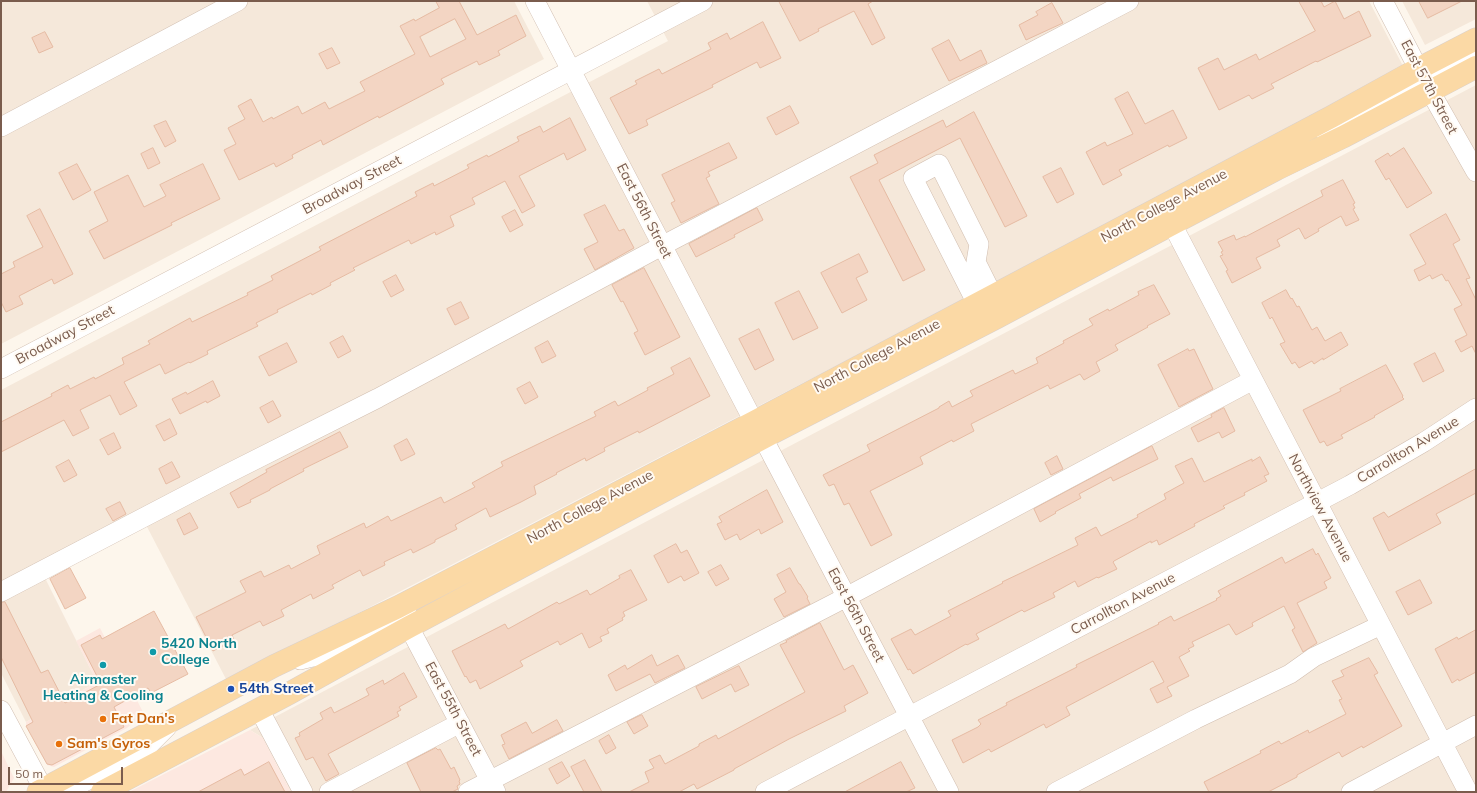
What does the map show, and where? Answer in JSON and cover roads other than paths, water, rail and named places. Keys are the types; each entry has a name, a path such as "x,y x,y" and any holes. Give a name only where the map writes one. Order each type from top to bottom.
{"main road":[{"name":"North College Avenue","path":"42,791 274,666 398,607 759,430 996,318 1277,169 1343,137 1424,80 1476,39"},
{"name":"North College Avenue","path":"115,789 192,745 409,627 759,430 985,300 1324,121 1424,80 1476,67"}],"street":[{"path":"1,127 238,1"},
{"name":"East 56th Street","path":"535,1 949,792"},
{"name":"Broadway Street","path":"1,369 703,1"},
{"path":"1,592 378,398 662,246 1128,1"},
{"name":"East 57th Street","path":"1383,1 1424,80 1476,172"},
{"name":"North College Avenue","path":"274,666 334,652 1476,53"},
{"path":"968,266 979,244 938,164 913,178 968,266 985,300"},
{"name":"Northview Avenue","path":"1172,224 1468,792"},
{"path":"468,792 493,786 846,596 1253,380"},
{"name":"Carrollton Avenue","path":"765,792 1317,503 1405,454 1476,408"},
{"path":"1056,792 1196,719 1290,674 1314,657 1381,625"},
{"name":"East 55th Street","path":"409,627 493,786"},
{"name":"North College Avenue","path":"288,694 334,652"},
{"path":"259,709 304,792"},
{"path":"1,710 42,791"},
{"name":"North College Avenue","path":"65,792 142,752 178,717"},
{"path":"329,792 460,723"},
{"path":"1351,792 1476,725"},
{"name":"North College Avenue","path":"142,752 192,745"}],"place":[{"name":"5420 North College","path":"153,652"},
{"name":"Airmaster Heating & Cooling","path":"103,665"},
{"name":"54th Street","path":"231,689"},
{"name":"Fat Dan's","path":"103,719"},
{"name":"Sam's Gyros","path":"59,744"}]}
